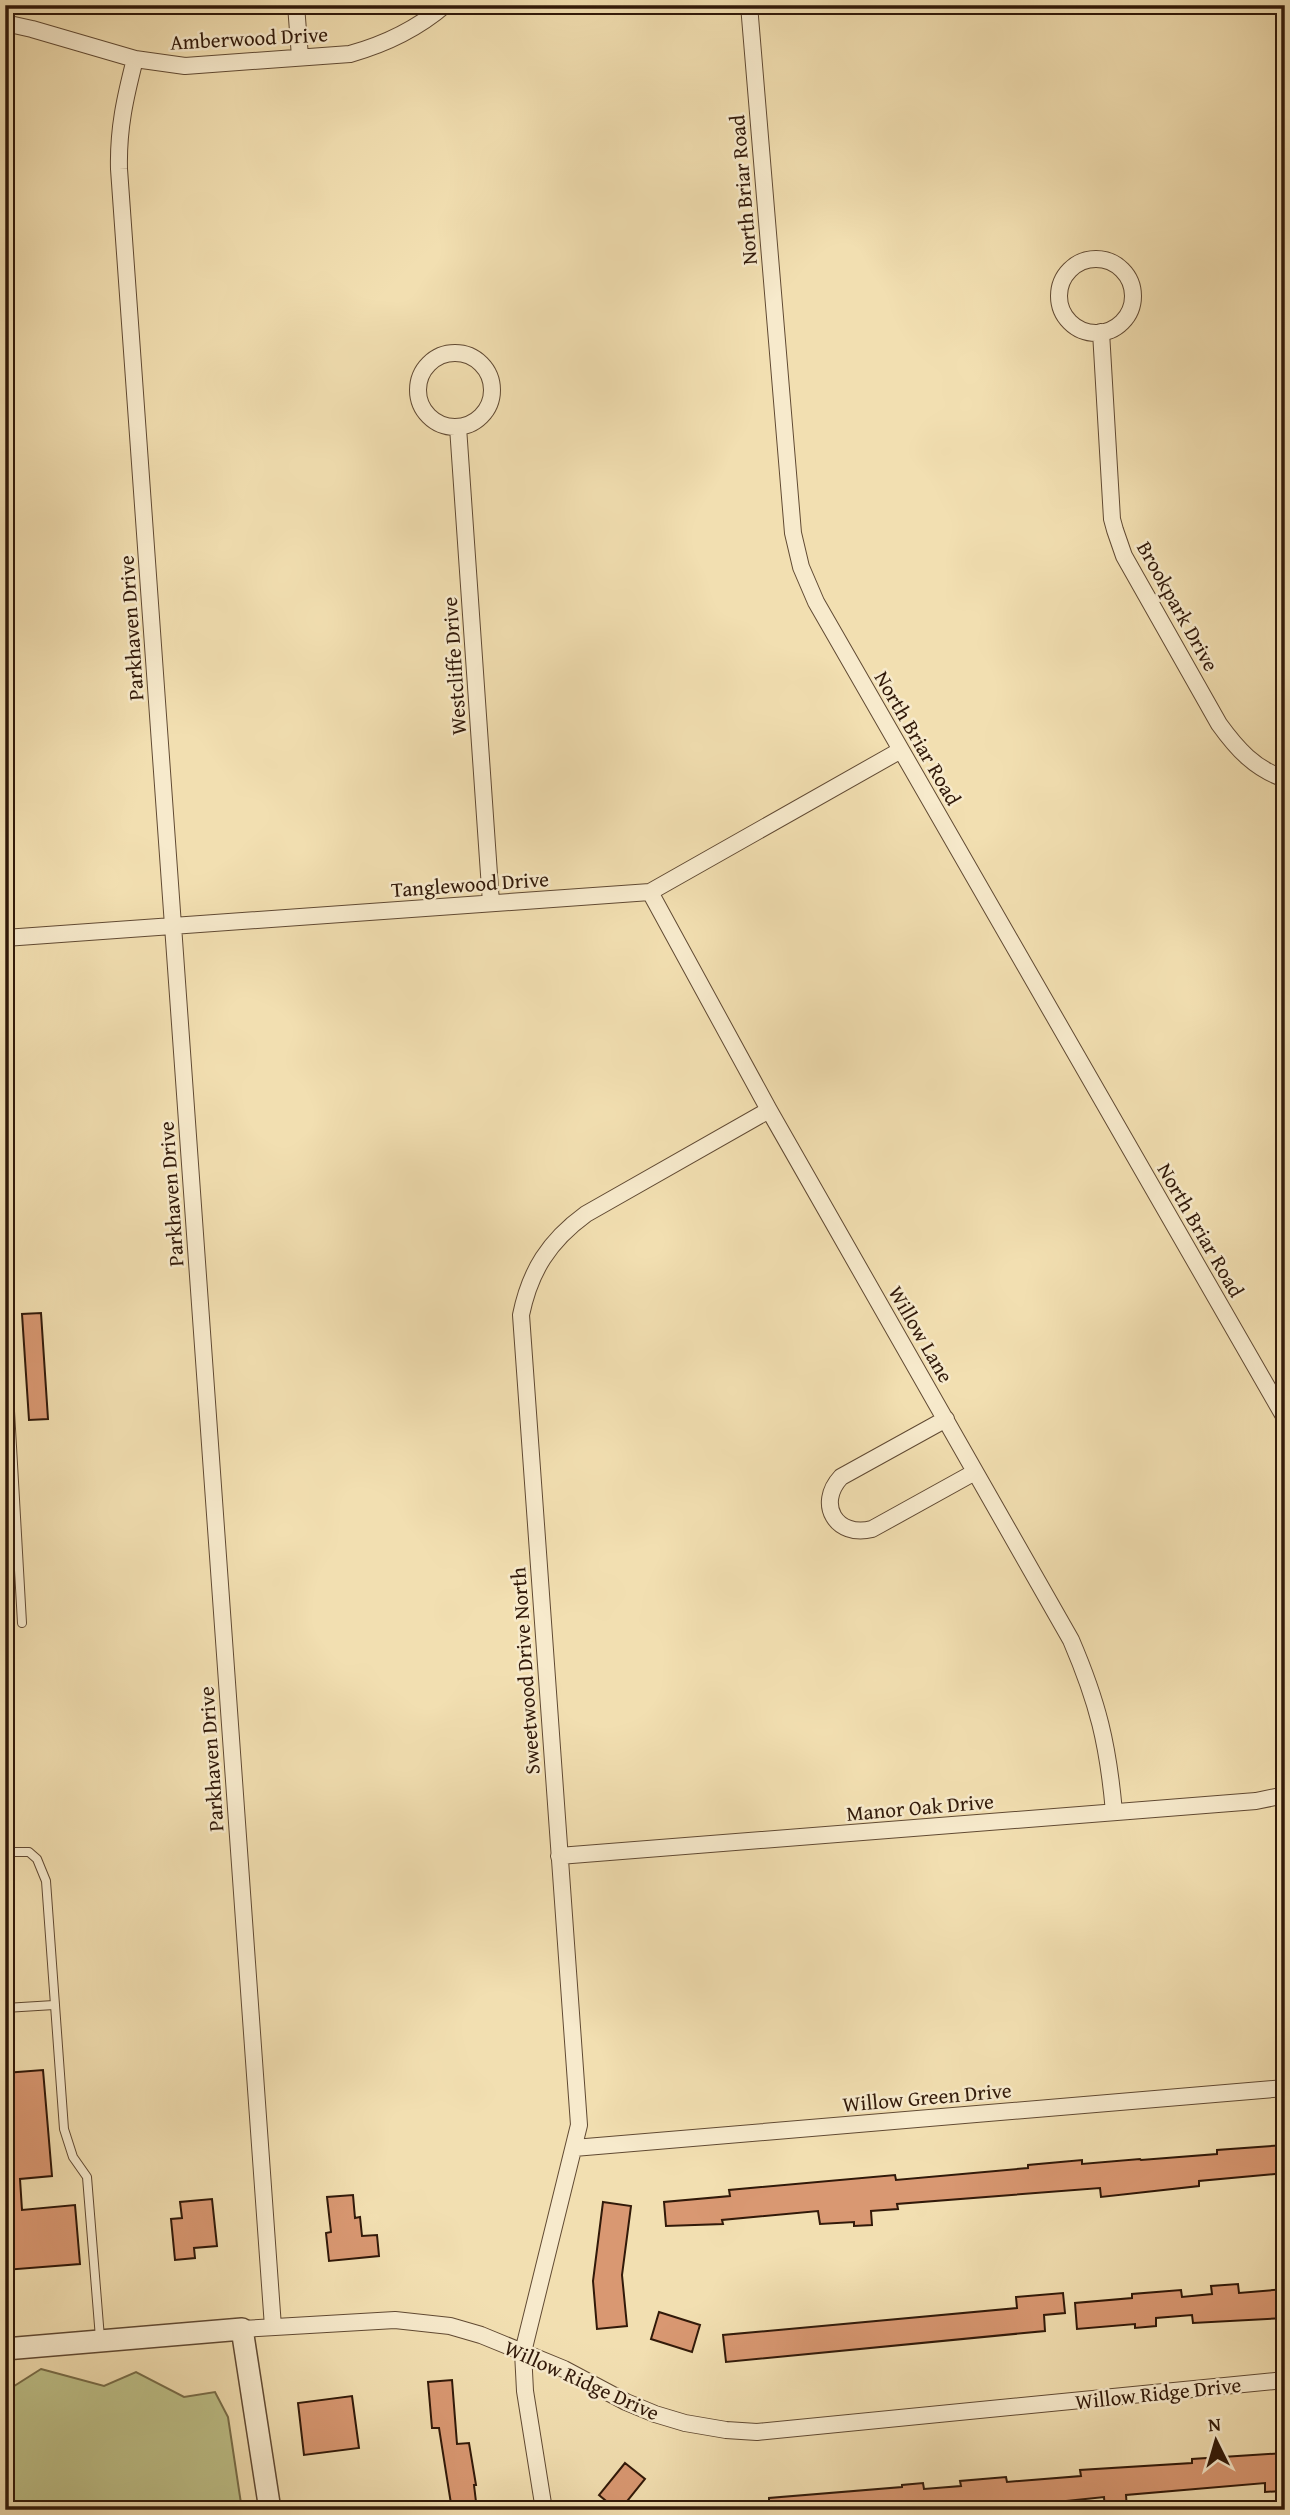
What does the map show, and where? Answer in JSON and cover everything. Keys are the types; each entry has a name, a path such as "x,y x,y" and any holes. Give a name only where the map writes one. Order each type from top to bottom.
{"street":[{"path":"296,5 300,57"},
{"name":"Amberwood Drive","path":"5,23 135,59 185,66 350,54 398,37 445,5"},
{"name":"North Briar Road","path":"749,5 795,549 816,602 1285,1418"},
{"name":"Parkhaven Drive","path":"135,59 121,110 119,169 273,2327"},
{"path":"1095,259 1118,266 1127,275 1133,299 1123,321 1112,329 1101,332 1088,332 1076,327 1067,319 1059,296 1067,273 1077,264 1095,259"},
{"name":"Brookpark Drive","path":"1101,332 1112,519 1125,556 1219,724 1234,745 1250,760 1285,779"},
{"path":"454,354 466,355 486,370 491,381 492,394 489,406 482,416 458,427 447,426 426,413 418,390 426,367 436,359 454,354"},
{"name":"Westcliffe Drive","path":"458,427 491,903"},
{"name":"Tanglewood Drive","path":"5,939 650,892 901,750"},
{"name":"Willow Lane","path":"650,892 769,1111 1071,1640 1091,1687 1102,1724 1110,1762 1114,1812"},
{"name":"Sweetwood Drive North","path":"544,2510 525,2391 523,2352 579,2125 521,1315 534,1270 547,1250 567,1228 586,1214 769,1111"},
{"path":"946,1419 841,1477 831,1493 832,1513 844,1527 863,1531 872,1529 975,1472"},
{"name":"Manor Oak Drive","path":"559,1856 1256,1801 1285,1795"},
{"name":"Willow Green Drive","path":"574,2148 1285,2088"},
{"name":"Willow Ridge Drive","path":"5,2349 242,2329 395,2320 450,2326 481,2335 564,2369 655,2414 685,2423 757,2432 1285,2381"},
{"path":"242,2329 270,2510"}],"lane":[{"path":"5,1323 22,1623"},
{"path":"5,1548 18,1547"},
{"path":"5,1853 29,1852 37,1858 46,1881 64,2129 73,2157 87,2177 100,2341"},
{"path":"5,2008 54,2005"}],"green space":[{"path":"41,2369 104,2386 136,2372 184,2397 215,2392 228,2417 242,2510 5,2510 5,2387 11,2388"}],"building":[{"path":"41,1313 48,1419 29,1420 22,1314"},
{"path":"43,2070 52,2176 20,2179 22,2210 75,2205 80,2264 5,2270 5,2073"},
{"path":"1285,2145 1285,2173 1199,2181 1199,2186 1101,2197 1100,2188 897,2204 898,2209 871,2211 872,2225 854,2226 854,2222 820,2224 818,2211 722,2220 723,2224 666,2226 664,2202 730,2196 729,2190 895,2175 896,2180 1028,2168 1028,2165 1082,2160 1082,2164 1141,2160"},
{"path":"353,2195 355,2218 360,2217 362,2236 377,2235 379,2256 329,2261 326,2233 331,2232 327,2197"},
{"path":"212,2199 217,2246 194,2248 195,2258 175,2260 171,2219 182,2218 180,2202"},
{"path":"603,2202 631,2206 622,2275 627,2326 597,2329 593,2281"},
{"path":"1238,2284 1239,2293 1285,2289 1285,2318 1193,2323 1192,2315 1156,2318 1156,2326 1135,2328 1135,2324 1077,2329 1075,2303 1181,2290 1182,2297 1212,2294 1211,2286"},
{"path":"1063,2293 1065,2313 1044,2315 1045,2331 726,2362 723,2335 1017,2308 1016,2297"},
{"path":"659,2312 700,2325 692,2352 651,2339"},
{"path":"452,2380 457,2444 469,2443 477,2510 452,2510 439,2428 432,2428 428,2382"},
{"path":"352,2396 359,2448 304,2455 298,2403"},
{"path":"1285,2453 1282,2491 1265,2492 1265,2483 1126,2495 1127,2509 1105,2510 1104,2497 1067,2501 1068,2510 1049,2510 1049,2502 956,2510 769,2510 769,2498 923,2483 924,2489 961,2486 960,2481 1006,2477 1007,2482 1081,2476 1080,2470 1192,2463 1192,2459"},
{"path":"625,2463 645,2479 620,2510 617,2510 599,2495"}]}
